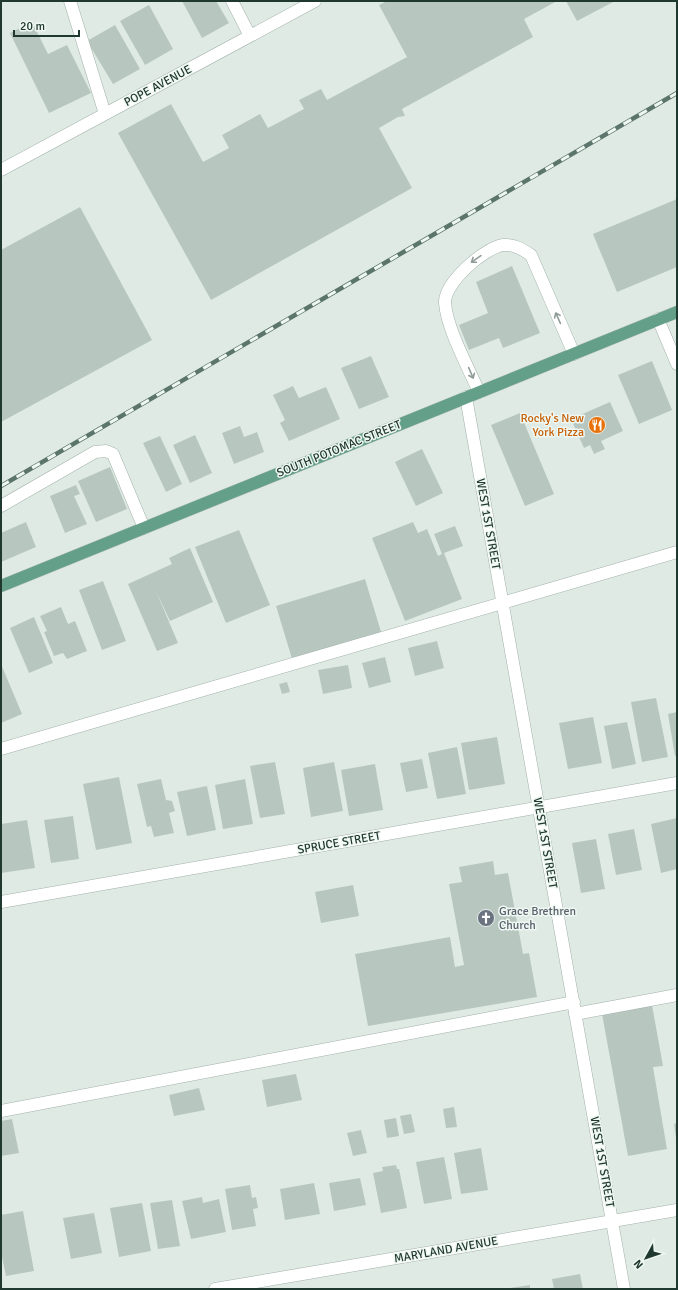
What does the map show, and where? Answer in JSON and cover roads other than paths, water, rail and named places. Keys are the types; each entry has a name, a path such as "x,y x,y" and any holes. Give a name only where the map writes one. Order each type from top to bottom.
{"main road":[{"name":"SOUTH POTOMAC STREET","path":"1,586 677,312"}],"street":[{"path":"70,1 105,114"},
{"path":"232,1 250,36"},
{"name":"POPE AVENUE","path":"1,170 315,1"},
{"path":"479,392 450,325 445,302 451,286 468,265 490,250 502,245 516,245 531,255 574,354"},
{"path":"658,319 677,364"},
{"name":"WEST 1ST STREET","path":"466,397 624,1289"},
{"path":"1,506 95,452 106,451 112,454 144,528"},
{"path":"1,749 677,552"},
{"name":"SPRUCE STREET","path":"1,902 677,783"},
{"path":"1,1111 575,1008 677,995"},
{"name":"MARYLAND AVENUE","path":"215,1289 677,1210"}],"railway":[{"path":"1,486 677,93"}],"place":[{"name":"Rocky's New York Pizza","path":"597,425"},
{"name":"Grace Brethren Church","path":"486,918"}]}
